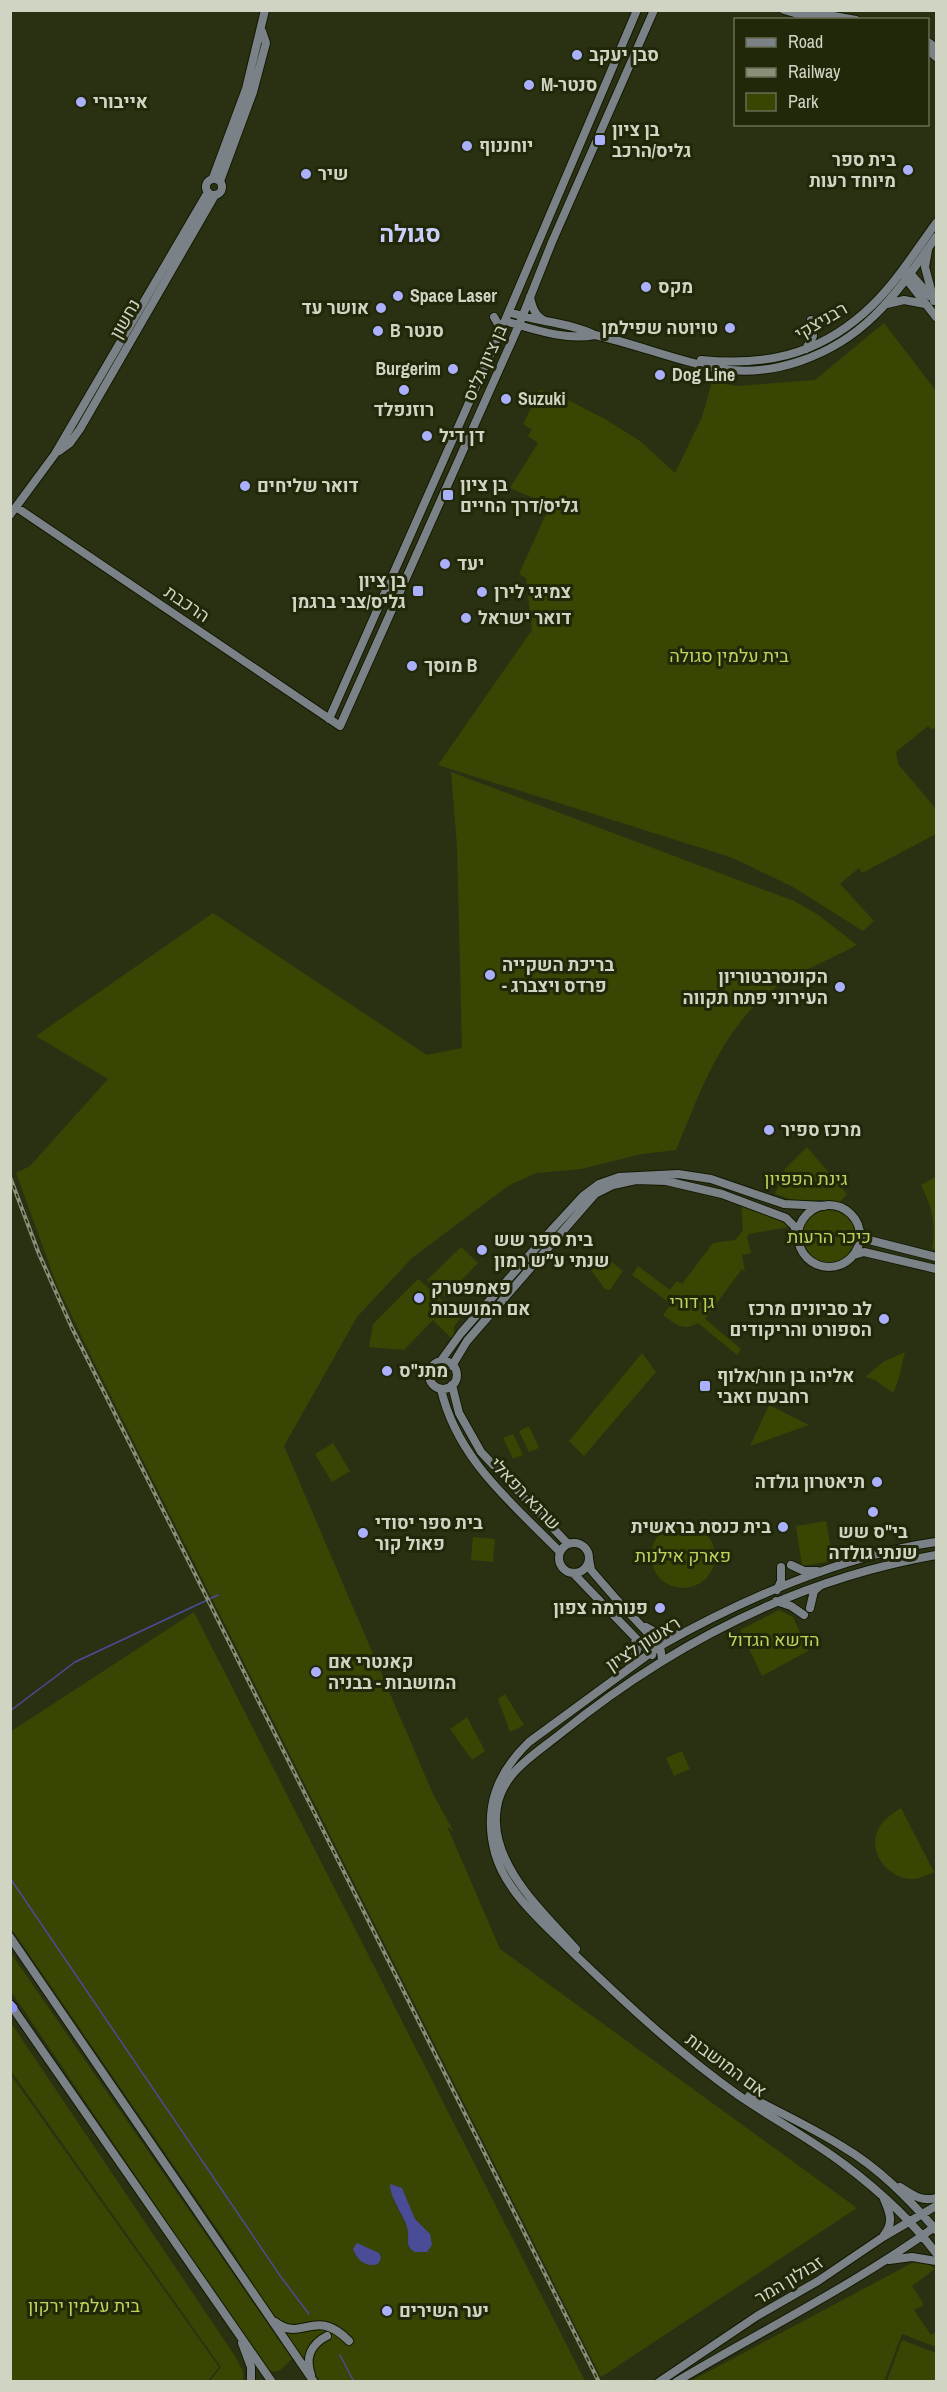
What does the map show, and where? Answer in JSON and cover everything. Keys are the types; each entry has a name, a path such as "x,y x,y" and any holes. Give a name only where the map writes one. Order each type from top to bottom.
{"street":[{"path":"217,180 254,92 266,44 261,29 265,10"},
{"name":"בן ציון גליס","path":"328,719 498,338 638,10"},
{"name":"בן ציון גליס","path":"340,726 520,321 654,10"},
{"path":"784,10 804,16 830,18"},
{"path":"930,46 936,57"},
{"path":"217,180 222,186 221,191 211,193 207,183 217,180"},
{"name":"נחשון","path":"10,515 55,454 211,193"},
{"name":"רבניצקי","path":"678,358 743,363 780,357 826,340 864,313 902,269 936,223"},
{"name":"רבניצקי","path":"505,321 552,324 583,329 596,335 714,368 742,371 763,370 788,365 834,346 869,320 911,272 936,237"},
{"path":"928,249 926,267 936,316"},
{"path":"902,269 911,272 933,303"},
{"path":"902,269 905,279 933,303"},
{"path":"530,295 533,309 540,319 552,324"},
{"path":"883,306 904,300 933,303"},
{"name":"רבניצקי","path":"508,312 520,321 549,333 582,338 596,335"},
{"path":"494,317 498,324 498,338"},
{"path":"804,350 813,336 811,320"},
{"name":"הרכבת","path":"16,507 340,726"},
{"path":"678,1174 723,1183 784,1204 824,1206 833,1206 847,1211 857,1222 859,1230 860,1242 854,1255 837,1267 827,1268 817,1265 802,1252 794,1226 786,1218 722,1194 666,1180 645,1180 613,1185 595,1194 467,1341 452,1366 456,1378 452,1385 441,1389 433,1385 429,1378 430,1370 440,1362 461,1333 583,1196 599,1184 619,1177 678,1174"},
{"path":"798,1235 802,1221 807,1214 824,1206"},
{"path":"859,1230 865,1239 936,1257"},
{"path":"854,1255 864,1252 936,1269"},
{"path":"440,1362 452,1366"},
{"name":"שרגא רפאלי","path":"452,1385 459,1413 481,1452 568,1544"},
{"name":"שרגא רפאלי","path":"441,1389 447,1413 455,1431 483,1474 560,1552"},
{"name":"ראשון לציון","path":"513,1883 495,1854 490,1825 496,1788 511,1760 529,1742 650,1653 682,1634 819,1571 915,1545 936,1542"},
{"path":"576,1543 584,1546 591,1570 660,1646 662,1659 650,1653 573,1573 562,1566 560,1552 568,1544 576,1543"},
{"name":"ראשון לציון","path":"513,1883 496,1827 496,1809 501,1790 514,1769 587,1712 662,1659 776,1601 826,1582 936,1555"},
{"path":"573,1573 586,1568 589,1559"},
{"path":"791,1565 804,1571 819,1571"},
{"path":"777,1590 781,1581 781,1567"},
{"path":"810,1608 813,1591 826,1582"},
{"path":"776,1601 791,1606 804,1615"},
{"path":"634,1620 661,1635 682,1634"},
{"path":"625,1672 637,1651 635,1636"},
{"name":"אם המושבות","path":"513,1883 600,1975 662,2034 733,2088 844,2147 883,2176 936,2228"},
{"name":"אם המושבות","path":"513,1883 548,1928 663,2038 738,2095 817,2144 882,2195 909,2221 936,2253"},
{"path":"10,1938 314,2382"},
{"path":"11,2006 272,2382"},
{"path":"883,2176 918,2199 936,2198"},
{"path":"882,2195 891,2217 890,2228 883,2237"},
{"name":"זבולון המר","path":"662,2379 757,2316 818,2281 883,2237 936,2206"},
{"name":"זבולון המר","path":"676,2382 884,2261 936,2228"},
{"path":"884,2261 912,2257 936,2261"},
{"path":"266,2313 278,2325 287,2329 317,2324 327,2325 340,2332 349,2341"},
{"path":"235,2328 251,2367 251,2382"},
{"path":"314,2382 308,2365 309,2355 314,2346 327,2336"}],"green space":[{"name":"בית עלמין סגולה","path":"884,323 936,391 936,726 932,730 928,726 896,752 898,764 936,809 936,834 862,873 859,868 840,884 874,921 863,931 793,887 733,858 438,765 532,630 526,578 519,574 550,505 510,488 538,443 528,436 532,430 523,424 540,390 559,400 560,396 605,419 640,441 675,473 702,417 712,382 737,386 815,380"},
{"path":"451,772 794,901 817,914 857,945 784,982 757,1003 741,1021 704,1083 676,1150 642,1154 581,1169 536,1173 508,1186 412,1258 357,1317 284,1446 433,1794 454,1832 447,1826 500,1949 857,2208 601,2377 94,1362 56,1283 16,1173 30,1166 108,1079 36,1036 213,913 427,1055 462,1048 457,847"},
{"name":"גינת הפפיון","path":"807,1147 847,1194 839,1203 819,1200 799,1202 775,1194 785,1169"},
{"path":"936,1177 936,1250 932,1249 933,1216 921,1185"},
{"name":"גן דורי","path":"741,1201 794,1226 749,1234 747,1237 751,1253 742,1255 745,1272 742,1269 705,1319 741,1349 737,1355 698,1323 684,1327 663,1315 671,1304 632,1275 638,1266 670,1290 677,1281 682,1284 713,1243 735,1240 743,1230"},
{"name":"כיכר הרעות","path":"824,1210 834,1210 844,1214 852,1222 856,1237 852,1252 844,1260 834,1264 824,1264 814,1260 806,1252 802,1242 802,1232 806,1222 814,1214"},
{"path":"461,1247 478,1263 445,1297 427,1280"},
{"path":"602,1254 623,1271 610,1290 605,1289 590,1269"},
{"name":"פאמפטרק אם המושבות","path":"418,1279 461,1317 454,1327 454,1335 451,1338 433,1320 404,1350 369,1347 373,1324"},
{"path":"905,1352 893,1393 875,1380 865,1377 883,1362"},
{"path":"642,1353 656,1372 584,1456 569,1441"},
{"path":"769,1405 809,1425 750,1446"},
{"path":"529,1426 539,1448 529,1452 519,1431"},
{"path":"513,1434 523,1455 513,1459 503,1438"},
{"path":"333,1443 350,1471 332,1482 315,1454"},
{"path":"826,1521 833,1561 802,1566 796,1526"},
{"name":"פארק אילנות","path":"677,1524 689,1524 706,1533 713,1544 715,1556 713,1568 706,1579 689,1588 677,1588 665,1583 656,1574 651,1562 651,1550 656,1538 665,1529"},
{"path":"473,1537 495,1539 493,1562 471,1560"},
{"name":"הדשא הגדול","path":"779,1610 793,1617 808,1651 762,1676 740,1630"},
{"path":"194,1612 585,2381 320,2381 266,2306 233,2252 11,1928 10,1732","holes":["397,2186 418,2223 411,2250 408,2244 408,2230 396,2205 392,2190"]},
{"path":"505,1694 524,1725 510,1732 498,1699"},
{"path":"467,1717 485,1751 472,1760 450,1729"},
{"path":"682,1751 690,1769 674,1776 666,1758"},
{"path":"901,1808 934,1872 918,1878 903,1878 888,1870 878,1856 875,1847 875,1839 880,1826"},
{"path":"10,1952 292,2359 279,2371 268,2372 11,1991"},
{"path":"11,2023 235,2356 243,2371 243,2381 210,2381 221,2367 11,2071"},
{"name":"בית עלמין ירקון","path":"11,2075 219,2367 208,2381 11,2381"},
{"path":"925,2260 935,2269 912,2286 924,2305 914,2310 931,2335 936,2332 936,2347 902,2334 884,2381 689,2382 912,2263"},
{"path":"902,2340 936,2353 936,2381 887,2381"}],"shaded area":[{"path":"390,2184 402,2188 415,2219 430,2234 432,2245 427,2252 415,2252 410,2248 407,2227 393,2197"},
{"path":"357,2243 379,2253 381,2258 378,2264 366,2264 357,2257 353,2249"}],"waterway":[{"path":"10,1711 75,1662 218,1595"},
{"path":"10,1878 281,2277 309,2314"},
{"path":"340,2355 354,2382"}],"railway":[{"path":"10,1177 39,1254 72,1328 599,2382"}],"place":[{"name":"סבן יעקב","path":"577,55"},
{"name":"M-סנטר","path":"529,85"},
{"name":"אייבורי","path":"81,102"},
{"name":"בן ציון גליס/הרכב","path":"600,140"},
{"name":"יוחננוף","path":"467,146"},
{"name":"בית ספר מיוחד רעות","path":"908,170"},
{"name":"שיר","path":"306,174"},
{"name":"מקס","path":"646,287"},
{"name":"Space Laser","path":"398,296"},
{"name":"אושר עד","path":"381,308"},
{"name":"טויוטה שפילמן","path":"730,328"},
{"name":"B סנטר","path":"378,331"},
{"name":"Burgerim","path":"453,369"},
{"name":"Dog Line","path":"660,375"},
{"name":"רוזנפלד","path":"404,390"},
{"name":"Suzuki","path":"506,399"},
{"name":"דן דיל","path":"427,436"},
{"name":"דואר שליחים","path":"245,486"},
{"name":"בן ציון גליס/דרך החיים","path":"448,495"},
{"name":"יעד","path":"445,564"},
{"name":"בן ציון גליס/צבי ברגמן","path":"418,591"},
{"name":"צמיגי לירן","path":"482,592"},
{"name":"דואר ישראל","path":"466,618"},
{"name":"מוסך B","path":"412,666"},
{"name":"בריכת השקייה - פרדס ויצברג","path":"490,975"},
{"name":"הקונסרבטוריון העירוני פתח תקווה","path":"840,987"},
{"name":"מרכז ספיר","path":"769,1130"},
{"name":"בית ספר שש שנתי ע״ש רמון","path":"482,1250"},
{"name":"פאמפטרק אם המושבות","path":"419,1298"},
{"name":"לב סביונים מרכז הספורט והריקודים","path":"884,1319"},
{"name":"מתנ\"ס","path":"387,1371"},
{"name":"אליהו בן חור/אלוף רחבעם זאבי","path":"705,1386"},
{"name":"תיאטרון גולדה","path":"877,1482"},
{"name":"בי\"ס שש שנתי גולדה","path":"873,1512"},
{"name":"בית כנסת בראשית","path":"783,1527"},
{"name":"בית ספר יסודי פאול קור","path":"363,1533"},
{"name":"פנורמה צפון","path":"660,1608"},
{"name":"קאנטרי אם המושבות - בבניה","path":"316,1672"},
{"name":"יער השירים","path":"387,2311"}],"district":[{"name":"סגולה","path":"410,234"}]}
